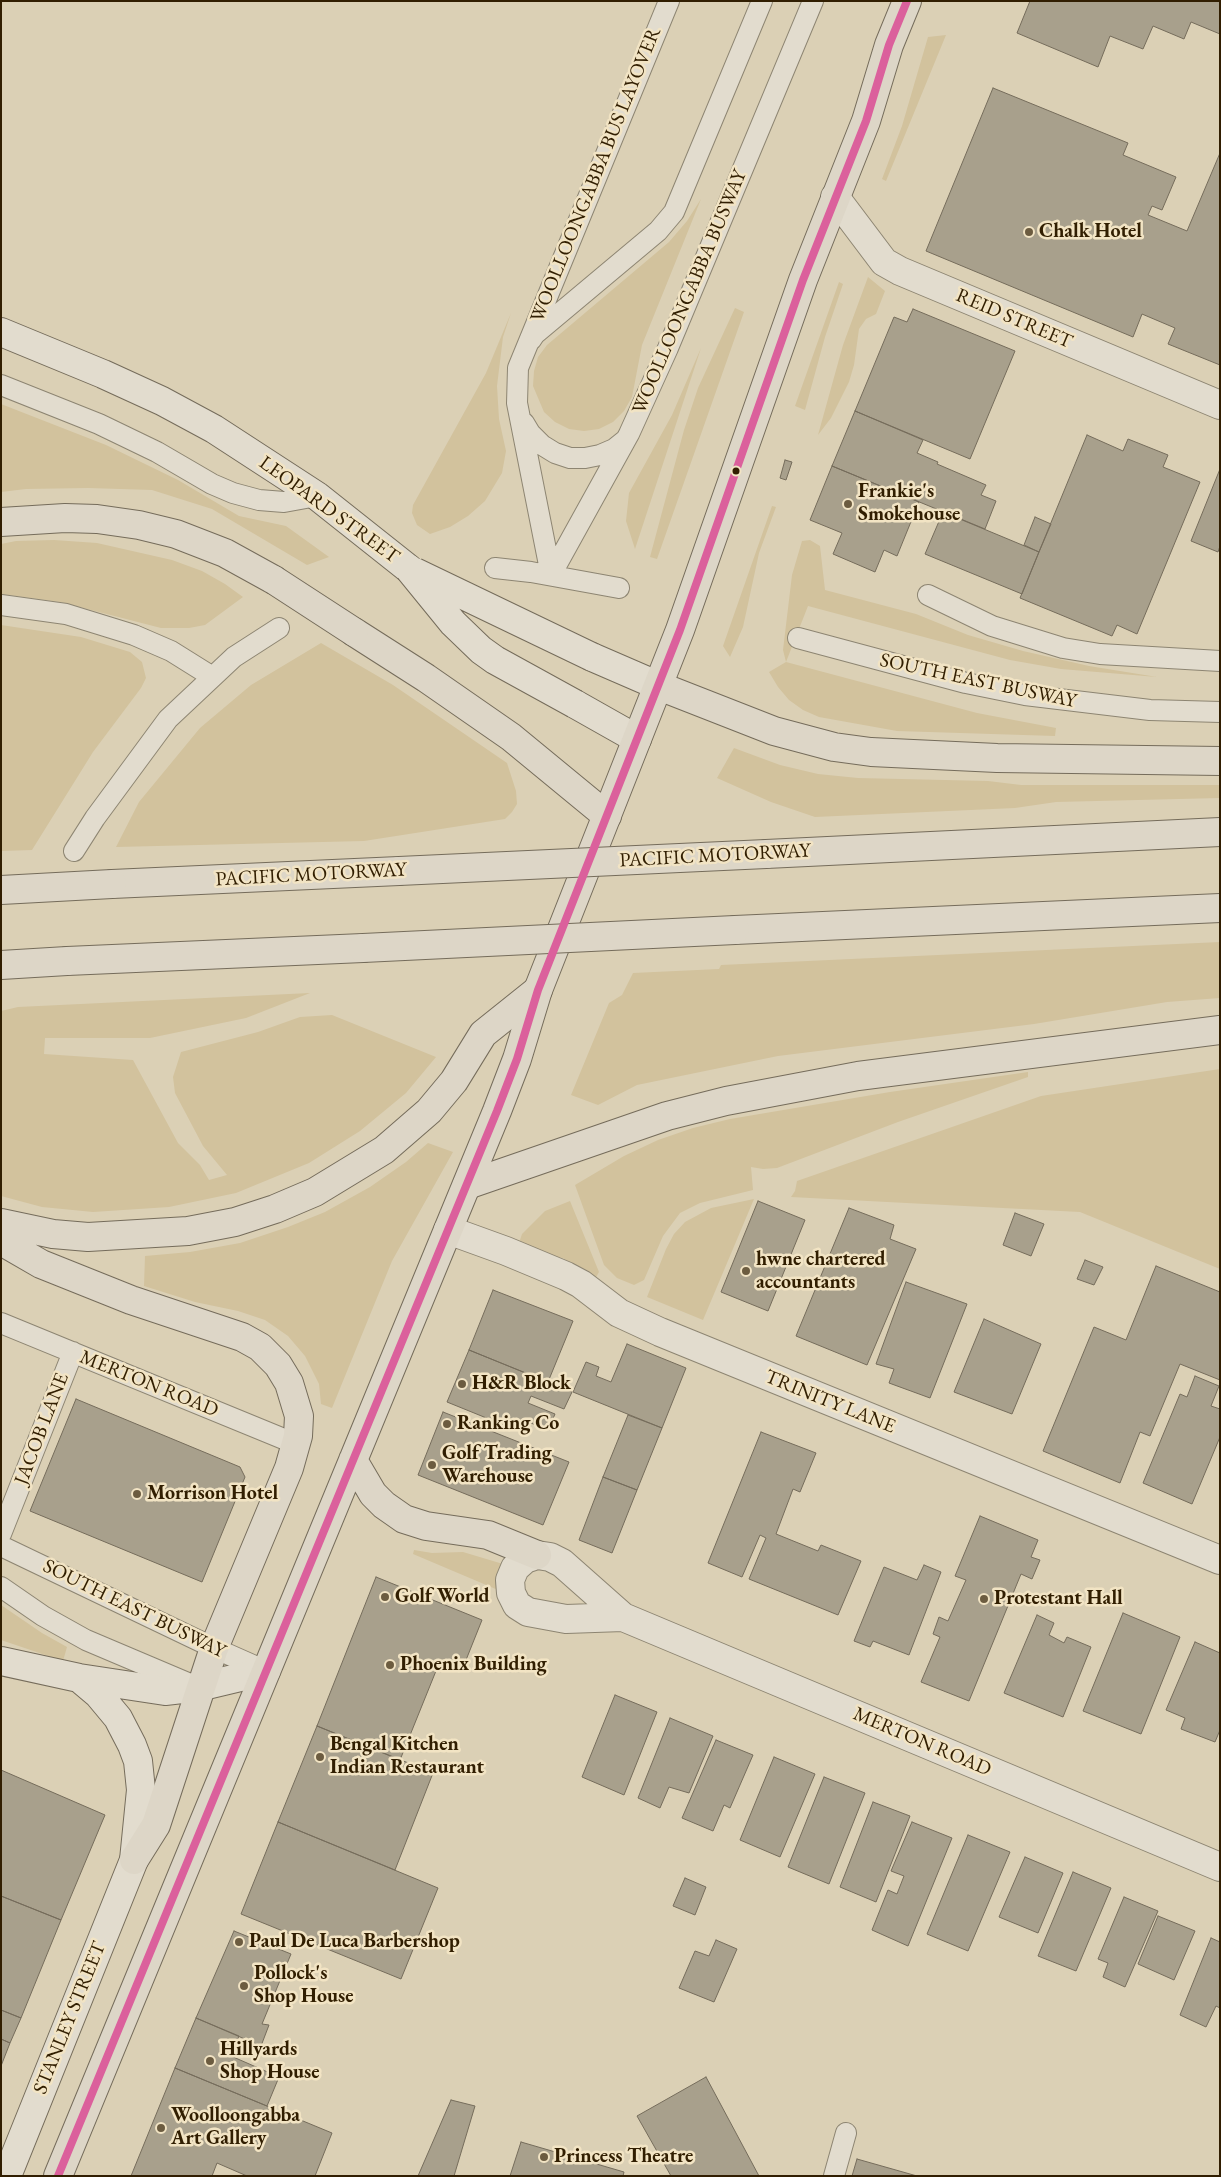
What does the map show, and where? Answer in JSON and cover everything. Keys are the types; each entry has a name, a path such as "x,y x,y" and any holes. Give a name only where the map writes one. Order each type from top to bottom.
{"main road":[{"path":"58,2176 467,1185 517,1059 538,990 659,686 727,502 803,280 866,121 888,45 907,1"},
{"path":"1,522 65,518 97,519 176,534 225,553 274,580 404,664 511,737 607,816"},
{"path":"659,686 788,736 834,747 871,752 1007,758 1220,761"},
{"name":"PACIFIC MOTORWAY","path":"1,890 1220,832"},
{"path":"1,964 1220,908"},
{"path":"1,1223 69,1236 148,1235 188,1231 235,1222 308,1195 377,1154 399,1137 441,1097 483,1034 538,990"},
{"path":"467,1185 667,1116 726,1101 858,1076 1220,1030"},
{"path":"1,1241 41,1264 131,1300 242,1337 260,1347 278,1365 289,1383 299,1416 296,1444 289,1468 199,1687 156,1825 134,1860"},
{"path":"353,1460 374,1494 384,1506 404,1519 426,1526 488,1535 537,1556"}],"street":[{"name":"REID STREET","path":"835,197 884,262 900,271 1220,405"},
{"name":"LEOPARD STREET","path":"1,332 162,401 214,429 317,496 409,570 592,657 659,686"},
{"path":"409,570 453,623 481,650 495,660 637,740"},
{"name":"TRINITY LANE","path":"448,1230 566,1276 581,1284 619,1313 660,1332 1220,1560"},
{"name":"MERTON ROAD","path":"623,1617 554,1618 528,1612 517,1605 511,1593 510,1580 515,1568 524,1559 537,1556 550,1557 562,1563 623,1617 1220,1867"},
{"path":"1,1661 79,1678 165,1691 199,1687 266,1671"},
{"name":"STANLEY STREET","path":"7,2176 134,1860 141,1790 138,1761 132,1744 118,1718 98,1694 79,1678"}],"lane":[{"name":"WOOLLOONGABBA BUS LAYOVER","path":"551,575 516,386 518,368 669,1"},
{"name":"WOOLLOONGABBA BUS LAYOVER","path":"524,350 535,334 658,231 674,212 762,1"},
{"name":"WOOLLOONGABBA BUSWAY","path":"551,575 626,440 668,348 813,1"},
{"path":"1,385 99,424 157,452 212,484 234,493 259,500 284,502 317,496"},
{"name":"WOOLLOONGABBA BUS LAYOVER","path":"522,419 530,433 542,445 555,453 570,458 600,455 614,449 626,440"},
{"path":"494,568 551,575 619,588"},
{"path":"928,595 992,626 1063,648 1100,654 1220,661"},
{"path":"1,605 66,614 134,635 171,651 211,676"},
{"path":"74,850 94,818 168,719 211,676 234,657 279,628"},
{"name":"SOUTH EAST BUSWAY","path":"798,638 966,683 1024,695 1150,710 1220,712"},
{"name":"MERTON ROAD","path":"1,1323 296,1444"},
{"name":"JACOB LANE","path":"1,1534 73,1352"},
{"name":"SOUTH EAST BUSWAY","path":"1,1546 266,1671"},
{"name":"SOUTH EAST BUSWAY","path":"1,1587 43,1616 86,1640 199,1687"},
{"path":"834,2176 846,2133"}],"shaded area":[{"path":"946,35 886,181 882,179 902,126 928,37"},
{"path":"701,199 642,345 632,397 624,411 613,422 599,429 584,431 569,429 555,422 544,412 533,386 534,371 538,357 547,345 669,242 687,221"},
{"path":"868,277 885,291 876,314 866,319 859,329 854,365 849,382 831,418 818,435 843,345"},
{"path":"839,282 843,284 825,337 805,410 795,406"},
{"path":"735,308 744,312 657,559 650,557 684,430 698,388"},
{"path":"511,313 503,337 497,386 499,419 506,451 502,473 485,501 468,516 450,527 430,534 417,525 412,513 413,505 486,373"},
{"path":"701,348 635,549 626,521 629,493 672,415"},
{"path":"1,404 106,445 178,480 239,516 286,526 329,557 307,565 212,509 152,490 88,488 26,489 1,492"},
{"path":"772,506 776,507 759,553 743,627 730,657 723,646"},
{"path":"54,540 97,543 172,560 202,571 243,597 205,625 189,628 161,628 60,602 1,594 1,544 16,541"},
{"path":"810,540 820,546 825,590 916,614 968,635 1023,651 1089,666 1157,677 1061,669 1010,660 808,606 786,662 783,650 792,575 802,541"},
{"path":"1,625 81,637 130,652 142,662 146,678 141,688 93,752 32,850 1,851"},
{"path":"321,643 393,685 507,763 516,791 517,804 512,812 505,819 364,841 116,847 139,802 200,728 251,685"},
{"path":"786,662 977,713 1056,728 1055,736 897,731 819,717 803,710 789,700 769,672"},
{"path":"734,748 780,765 818,774 858,778 988,781 1021,785 1220,785 1220,798 1056,802 1015,808 815,817 771,802 717,778"},
{"path":"1220,942 1220,998 1167,1002 1034,1024 778,1056 637,1085 598,1105 571,1095 609,1003 622,995 633,973 719,969 721,965"},
{"path":"310,993 246,1018 150,1038 45,1038 44,1054 133,1060 178,1143 200,1165 209,1180 227,1175 203,1146 175,1093 173,1077 181,1052 258,1032 300,1017 332,1015 436,1057 406,1093 360,1131 309,1163 236,1193 169,1207 93,1212 42,1207 1,1196 1,1011 18,1007"},
{"path":"1220,1069 1220,1269 1080,1212 791,1197 795,1191 797,1181 1041,1096"},
{"path":"1028,1072 1028,1077 898,1122 777,1168 763,1169 751,1167 753,1190 700,1203 680,1213 663,1236 644,1280 634,1285 617,1278 604,1265 575,1185 624,1156 658,1140 693,1128 730,1119 890,1092"},
{"path":"428,1143 453,1152 392,1261 332,1408 321,1404 319,1384 305,1356 288,1336 265,1320 238,1311 195,1302 144,1286 145,1256 190,1252 240,1243 288,1227 325,1212 370,1187 406,1162"},
{"path":"754,1199 703,1320 647,1297 666,1249 674,1234 685,1222 711,1208"},
{"path":"570,1201 599,1272 595,1279 563,1258 548,1256 519,1243 522,1234 545,1211"},
{"path":"414,1550 432,1553 463,1552 503,1564 498,1590 413,1554"},
{"path":"1,1605 42,1633 67,1647 63,1661 1,1640"}],"building":[{"path":"1030,1 1220,1 1220,34 1191,22 1184,39 1153,26 1143,49 1110,36 1098,67 1017,33"},
{"path":"993,88 1128,143 1123,155 1176,177 1162,210 1152,206 1148,215 1187,231 1220,153 1220,365 1168,344 1175,328 1142,314 1133,337 926,251"},
{"path":"913,309 1015,351 970,459 855,411 894,317 907,322"},
{"path":"855,411 923,440 917,453 938,462 937,464 986,485 981,495 996,501 985,529 832,466"},
{"path":"1087,435 1123,451 1128,439 1168,455 1163,467 1200,482 1137,634 1117,625 1112,636 1020,598"},
{"path":"785,460 792,462 786,480 780,478"},
{"path":"832,466 919,502 897,556 884,550 875,572 833,554 842,533 810,520"},
{"path":"1220,469 1220,546 1218,552 1191,541"},
{"path":"943,512 1039,552 1022,594 925,554"},
{"path":"1035,517 1051,524 1039,552 1024,545"},
{"path":"758,1201 805,1220 768,1311 721,1292"},
{"path":"849,1208 894,1225 890,1239 916,1249 867,1365 796,1336"},
{"path":"1015,1213 1044,1224 1031,1256 1003,1245"},
{"path":"1085,1260 1103,1267 1094,1285 1077,1279"},
{"path":"1156,1266 1220,1292 1220,1380 1180,1364 1150,1436 1140,1432 1120,1483 1043,1451 1094,1327 1126,1340"},
{"path":"906,1282 967,1304 930,1398 889,1383 894,1369 876,1364"},
{"path":"493,1290 573,1321 548,1382 469,1350"},
{"path":"984,1319 1041,1344 1012,1414 954,1392"},
{"path":"627,1344 686,1368 662,1428 573,1392 586,1362 599,1367 596,1376 611,1382"},
{"path":"469,1350 572,1392 564,1409 531,1396 528,1403 555,1414 548,1430 521,1419 516,1430 447,1402"},
{"path":"1195,1376 1219,1386 1211,1406 1220,1409 1220,1437 1192,1504 1143,1483 1180,1394 1187,1397"},
{"name":"Morrison Hotel","path":"76,1399 240,1467 245,1477 202,1582 30,1511"},
{"path":"443,1412 569,1462 543,1525 418,1475"},
{"path":"628,1415 662,1428 637,1490 603,1477"},
{"path":"761,1432 816,1453 800,1492 793,1489 776,1534 818,1551 821,1545 861,1561 838,1615 749,1579 766,1538 760,1535 742,1577 708,1563"},
{"path":"603,1477 637,1490 612,1553 579,1540"},
{"name":"Protestant Hall","path":"980,1516 1038,1540 1031,1557 1040,1560 1032,1579 1021,1574 969,1701 921,1682 940,1637 933,1634 939,1617 948,1621 966,1580 955,1576"},
{"path":"924,1565 941,1572 909,1655 873,1641 870,1647 854,1641 884,1567 917,1580"},
{"name":"Phoenix Building","path":"376,1577 482,1620 462,1670 440,1661 400,1760 317,1726"},
{"path":"1123,1613 1180,1637 1141,1734 1083,1711"},
{"path":"1037,1615 1054,1623 1049,1635 1064,1643 1067,1637 1091,1647 1063,1717 1004,1693"},
{"path":"1195,1642 1220,1653 1220,1730 1215,1742 1181,1729 1185,1718 1166,1710"},
{"path":"615,1695 657,1712 624,1795 582,1777"},
{"path":"670,1718 713,1736 689,1793 669,1787 660,1808 638,1798"},
{"path":"317,1726 433,1773 395,1870 278,1822"},
{"path":"716,1740 753,1755 730,1808 724,1805 713,1831 682,1818"},
{"path":"774,1757 815,1774 780,1857 740,1840"},
{"path":"1,1770 105,1815 61,1920 1,1896"},
{"path":"824,1777 865,1793 829,1884 788,1867"},
{"path":"873,1802 910,1816 876,1902 840,1887"},
{"path":"278,1822 438,1888 401,1979 241,1914"},
{"path":"912,1822 952,1838 908,1946 872,1930 888,1890 897,1894 904,1876 891,1871"},
{"path":"968,1835 1010,1852 968,1951 927,1934"},
{"path":"1025,1857 1063,1873 1038,1933 999,1917"},
{"path":"1073,1872 1111,1888 1076,1971 1038,1956"},
{"path":"685,1878 706,1887 695,1915 673,1906"},
{"path":"1,1896 61,1920 21,2018 1,2010"},
{"path":"1124,1897 1158,1911 1125,1987 1103,1977 1108,1963 1098,1959"},
{"path":"1158,1916 1195,1931 1174,1980 1138,1964"},
{"name":"Pollock's Shop House","path":"234,1931 291,1954 262,2024 269,2025 261,2046 196,2018"},
{"path":"1211,1938 1220,1942 1220,2008 1216,2006 1206,2027 1180,2015"},
{"path":"716,1940 737,1949 714,2002 679,1988 695,1951 709,1956"},
{"path":"1,2010 21,2018 10,2043 1,2039"},
{"name":"Hillyards Shop House","path":"196,2018 239,2036 231,2056 279,2077 267,2106 175,2068"},
{"path":"1,2039 10,2043 1,2066"},
{"path":"175,2068 332,2133 315,2176 247,2176 217,2163 212,2176 131,2176"},
{"path":"706,2077 759,2176 671,2176 637,2116"},
{"path":"451,2100 475,2106 454,2176 418,2176"},
{"name":"Princess Theatre","path":"521,2142 624,2172 623,2176 510,2176"},
{"path":"857,2159 917,2176 852,2176"}],"transit line":[{"path":"58,2176 497,1111 517,1059 538,990 680,630 803,280 866,121 889,45 907,1"}],"place":[{"name":"Chalk Hotel","path":"1029,232"},
{"name":"Frankie's Smokehouse","path":"848,504"},
{"name":"hwne chartered accountants","path":"746,1271"},
{"name":"H&R Block","path":"462,1384"},
{"name":"Ranking Co","path":"447,1424"},
{"name":"Golf Trading Warehouse","path":"432,1465"},
{"name":"Morrison Hotel","path":"137,1494"},
{"name":"Golf World","path":"385,1597"},
{"name":"Protestant Hall","path":"984,1599"},
{"name":"Phoenix Building","path":"390,1665"},
{"name":"Bengal Kitchen Indian Restaurant","path":"320,1757"},
{"name":"Paul De Luca Barbershop","path":"239,1942"},
{"name":"Pollock's Shop House","path":"244,1986"},
{"name":"Hillyards Shop House","path":"210,2061"},
{"name":"Woolloongabba Art Gallery","path":"161,2128"},
{"name":"Princess Theatre","path":"544,2157"}]}
